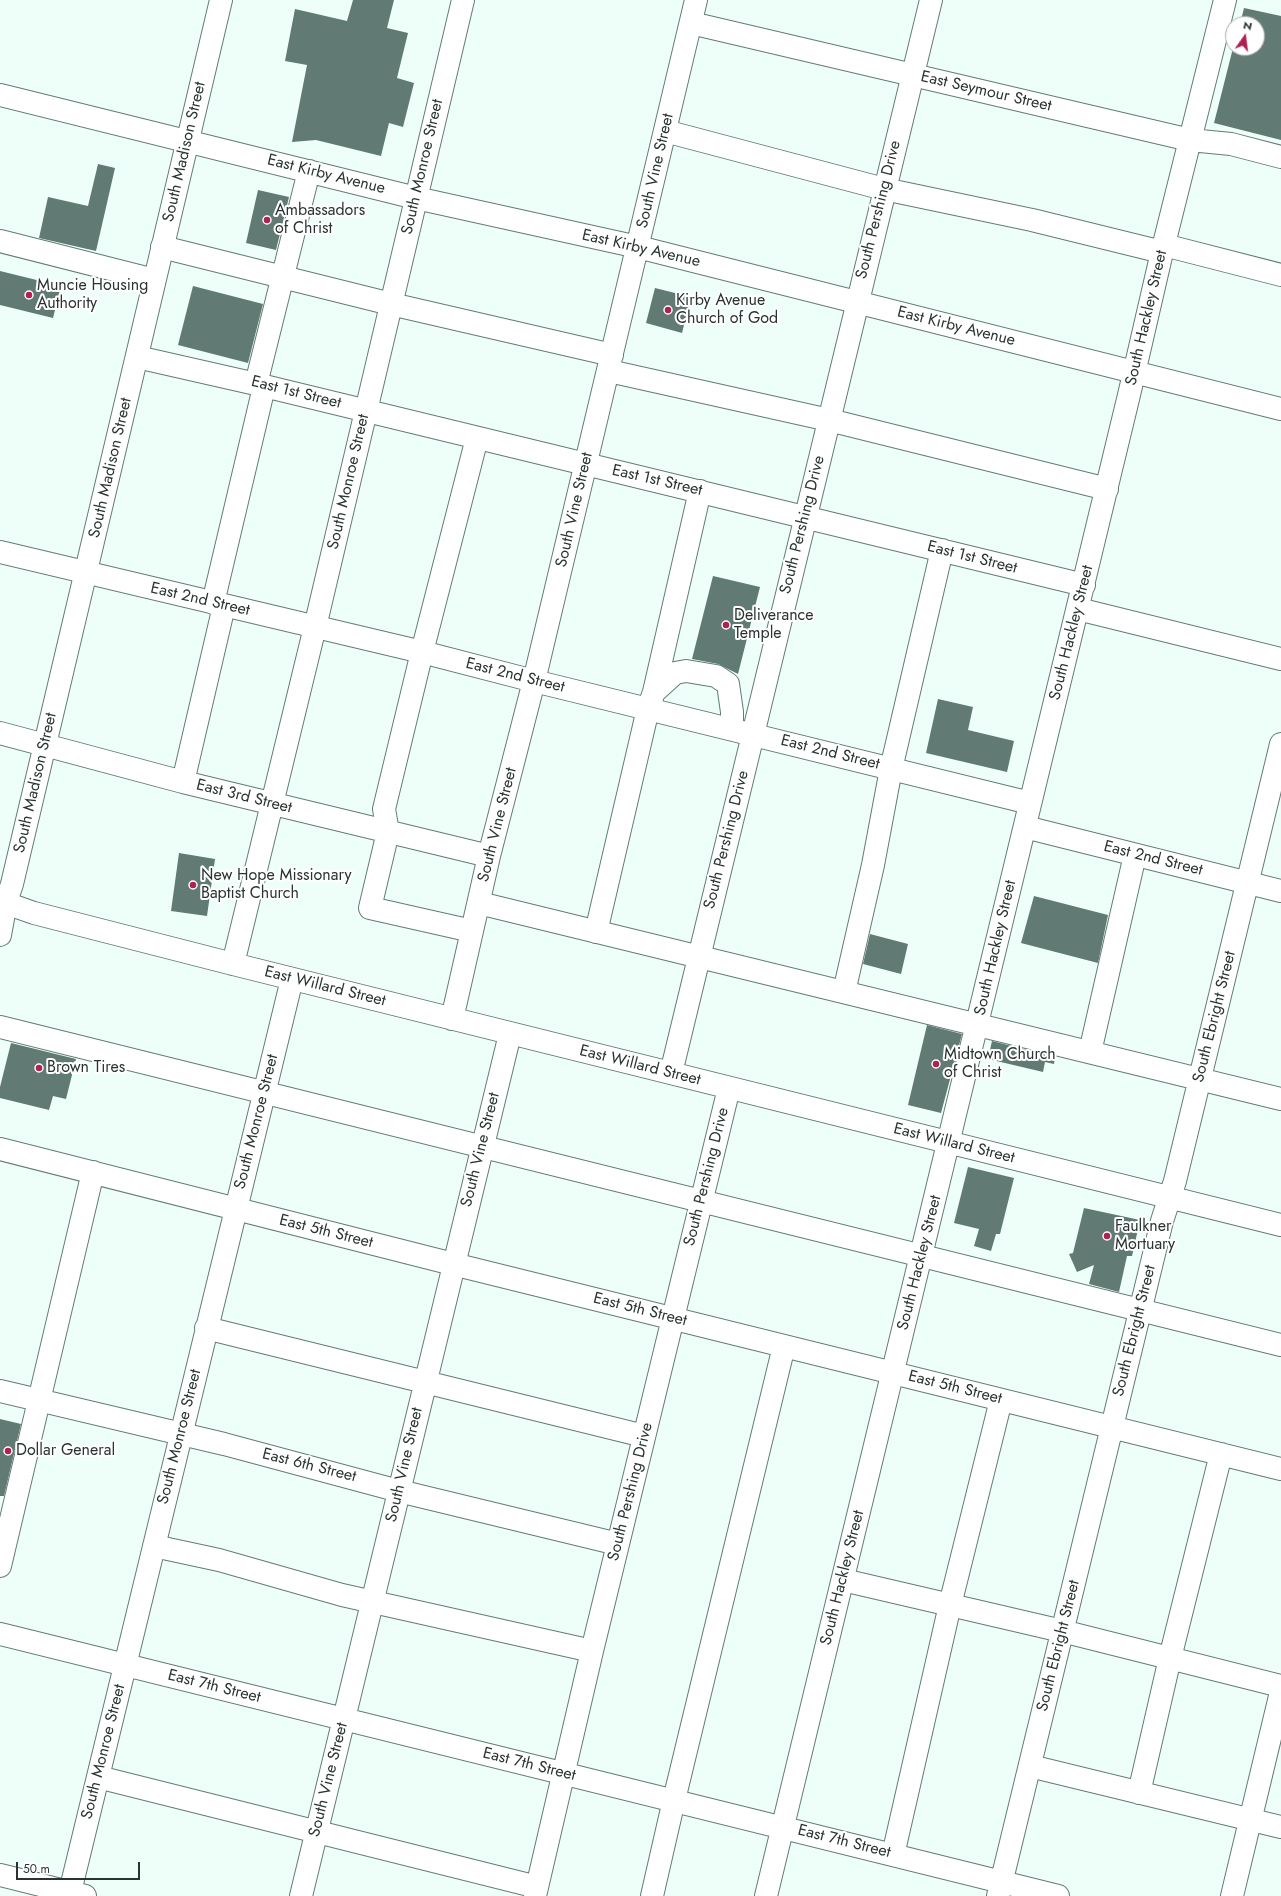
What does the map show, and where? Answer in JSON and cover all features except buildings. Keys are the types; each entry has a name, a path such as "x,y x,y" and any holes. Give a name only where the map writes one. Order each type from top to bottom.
{"street":[{"name":"South Madison Street","path":"0,935 3,901 12,884 221,0"},
{"name":"South Monroe Street","path":"233,964 315,627 463,0"},
{"name":"South Vine Street","path":"452,1019 489,856 534,682 696,0"},
{"name":"South Pershing Drive","path":"671,1073 931,0"},
{"name":"South Hackley Street","path":"766,1896 1084,585 1135,373 1163,248 1225,0"},
{"name":"East Seymour Street","path":"691,23 1190,140 1232,144 1281,157"},
{"name":"East Kirby Avenue","path":"0,95 416,198 638,247 1281,409"},
{"path":"665,131 884,189 1163,248 1281,275"},
{"path":"183,782 219,605 282,276 309,171"},
{"path":"0,241 154,280"},
{"path":"162,247 391,304 829,420 1107,488"},
{"name":"East 1st Street","path":"137,357 366,410 1084,585"},
{"path":"472,931 370,908 388,832 384,810 422,652 477,438"},
{"path":"596,932 700,491"},
{"path":"844,992 873,865 892,769 942,550"},
{"name":"East 2nd Street","path":"0,552 86,574 422,652 534,682 651,700 732,729 1030,803"},
{"path":"1078,609 1281,659"},
{"path":"651,700 675,673 686,671 716,676 728,684 732,712 732,729"},
{"name":"East 3rd Street","path":"0,733 183,782 489,856"},
{"name":"South Ebright Street","path":"1000,1889 1162,1221 1170,1197 1200,1078 1247,883 1277,777 1281,744"},
{"name":"East 2nd Street","path":"1025,827 1281,891"},
{"path":"1090,1052 1134,855"},
{"name":"East Willard Street","path":"3,901 34,913 233,964 1281,1225"},
{"path":"479,903 1281,1099"},
{"name":"South Monroe Street","path":"75,1895 98,1777 292,978"},
{"path":"0,1027 1281,1345"},
{"name":"South Vine Street","path":"301,1896 510,1034"},
{"name":"South Pershing Drive","path":"536,1892 592,1651 729,1088"},
{"name":"East 5th Street","path":"0,1149 235,1210 1281,1469"},
{"path":"0,1566 40,1401 92,1172"},
{"path":"206,1328 644,1436"},
{"path":"652,1896 784,1346"},
{"name":"East 6th Street","path":"0,1391 239,1448 399,1491 618,1544"},
{"path":"893,1855 950,1605 1001,1400"},
{"path":"1139,1793 1170,1658 1221,1454"},
{"path":"154,1546 219,1560 293,1582 372,1602 592,1651"},
{"path":"843,1580 1062,1631 1281,1686"},
{"name":"East 7th Street","path":"0,1634 893,1855 1000,1889 1058,1896"},
{"path":"1232,1896 1280,1704"},
{"path":"1030,1766 1281,1828"},
{"path":"98,1777 317,1832 536,1892"},
{"path":"0,1875 75,1895"}],"place":[{"name":"Ambassadors of Christ","path":"267,220"},
{"name":"Muncie Housing Authority","path":"29,295"},
{"name":"Kirby Avenue Church of God","path":"668,310"},
{"name":"Deliverance Temple","path":"726,625"},
{"name":"New Hope Missionary Baptist Church","path":"193,885"},
{"name":"Midtown Church of Christ","path":"936,1064"},
{"name":"Brown Tires","path":"39,1068"},
{"name":"Faulkner Mortuary","path":"1107,1236"},
{"name":"Dollar General","path":"8,1451"}]}
